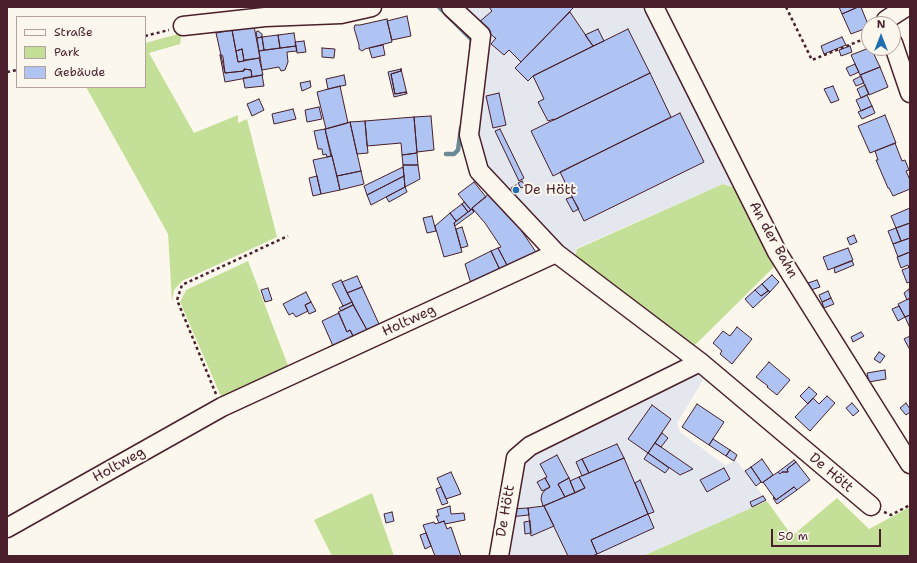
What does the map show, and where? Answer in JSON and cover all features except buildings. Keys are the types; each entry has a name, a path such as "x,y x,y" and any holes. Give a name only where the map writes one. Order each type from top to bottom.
{"street":[{"path":"183,26 265,17 341,14 372,7"},
{"path":"451,7 481,35 469,135 479,171 556,253"},
{"name":"An der Bahn","path":"654,7 777,252 910,464"},
{"path":"887,16 906,7"},
{"path":"898,56 908,84"},
{"name":"De Hött","path":"556,253 700,362 870,506"},
{"name":"Holtweg","path":"7,528 222,407 556,253"},
{"name":"De Hött","path":"499,556 516,458 530,446 700,362"}],"path":[{"path":"786,7 812,60 861,40"},
{"path":"146,36 183,26"},
{"path":"222,407 177,300 179,292 182,285 288,236"},
{"path":"870,506 891,515 910,506"}],"shaded area":[{"path":"459,7 645,7 735,188 723,184 577,248 575,258 558,245 481,164 475,133 487,35"},
{"path":"691,373 706,375 677,423 680,432 726,466 736,460 767,501 643,556 501,556 519,467 527,455"}],"green space":[{"path":"182,33 180,44 149,53 194,133 238,115 238,123 247,119 277,237 182,281 174,290 172,302 168,234 87,88 146,88 146,43"},
{"path":"723,184 735,188 775,266 691,349 575,258 577,249"},
{"path":"248,261 289,368 223,401 180,302 186,290"},
{"path":"372,493 394,556 332,556 314,520"},
{"path":"837,498 869,529 910,507 910,556 643,556 767,501 792,536"}],"waterway":[{"path":"439,7 472,40 471,46"},
{"path":"446,154 454,154 458,150 461,128"}],"place":[{"name":"De Hött","path":"516,190"}]}
